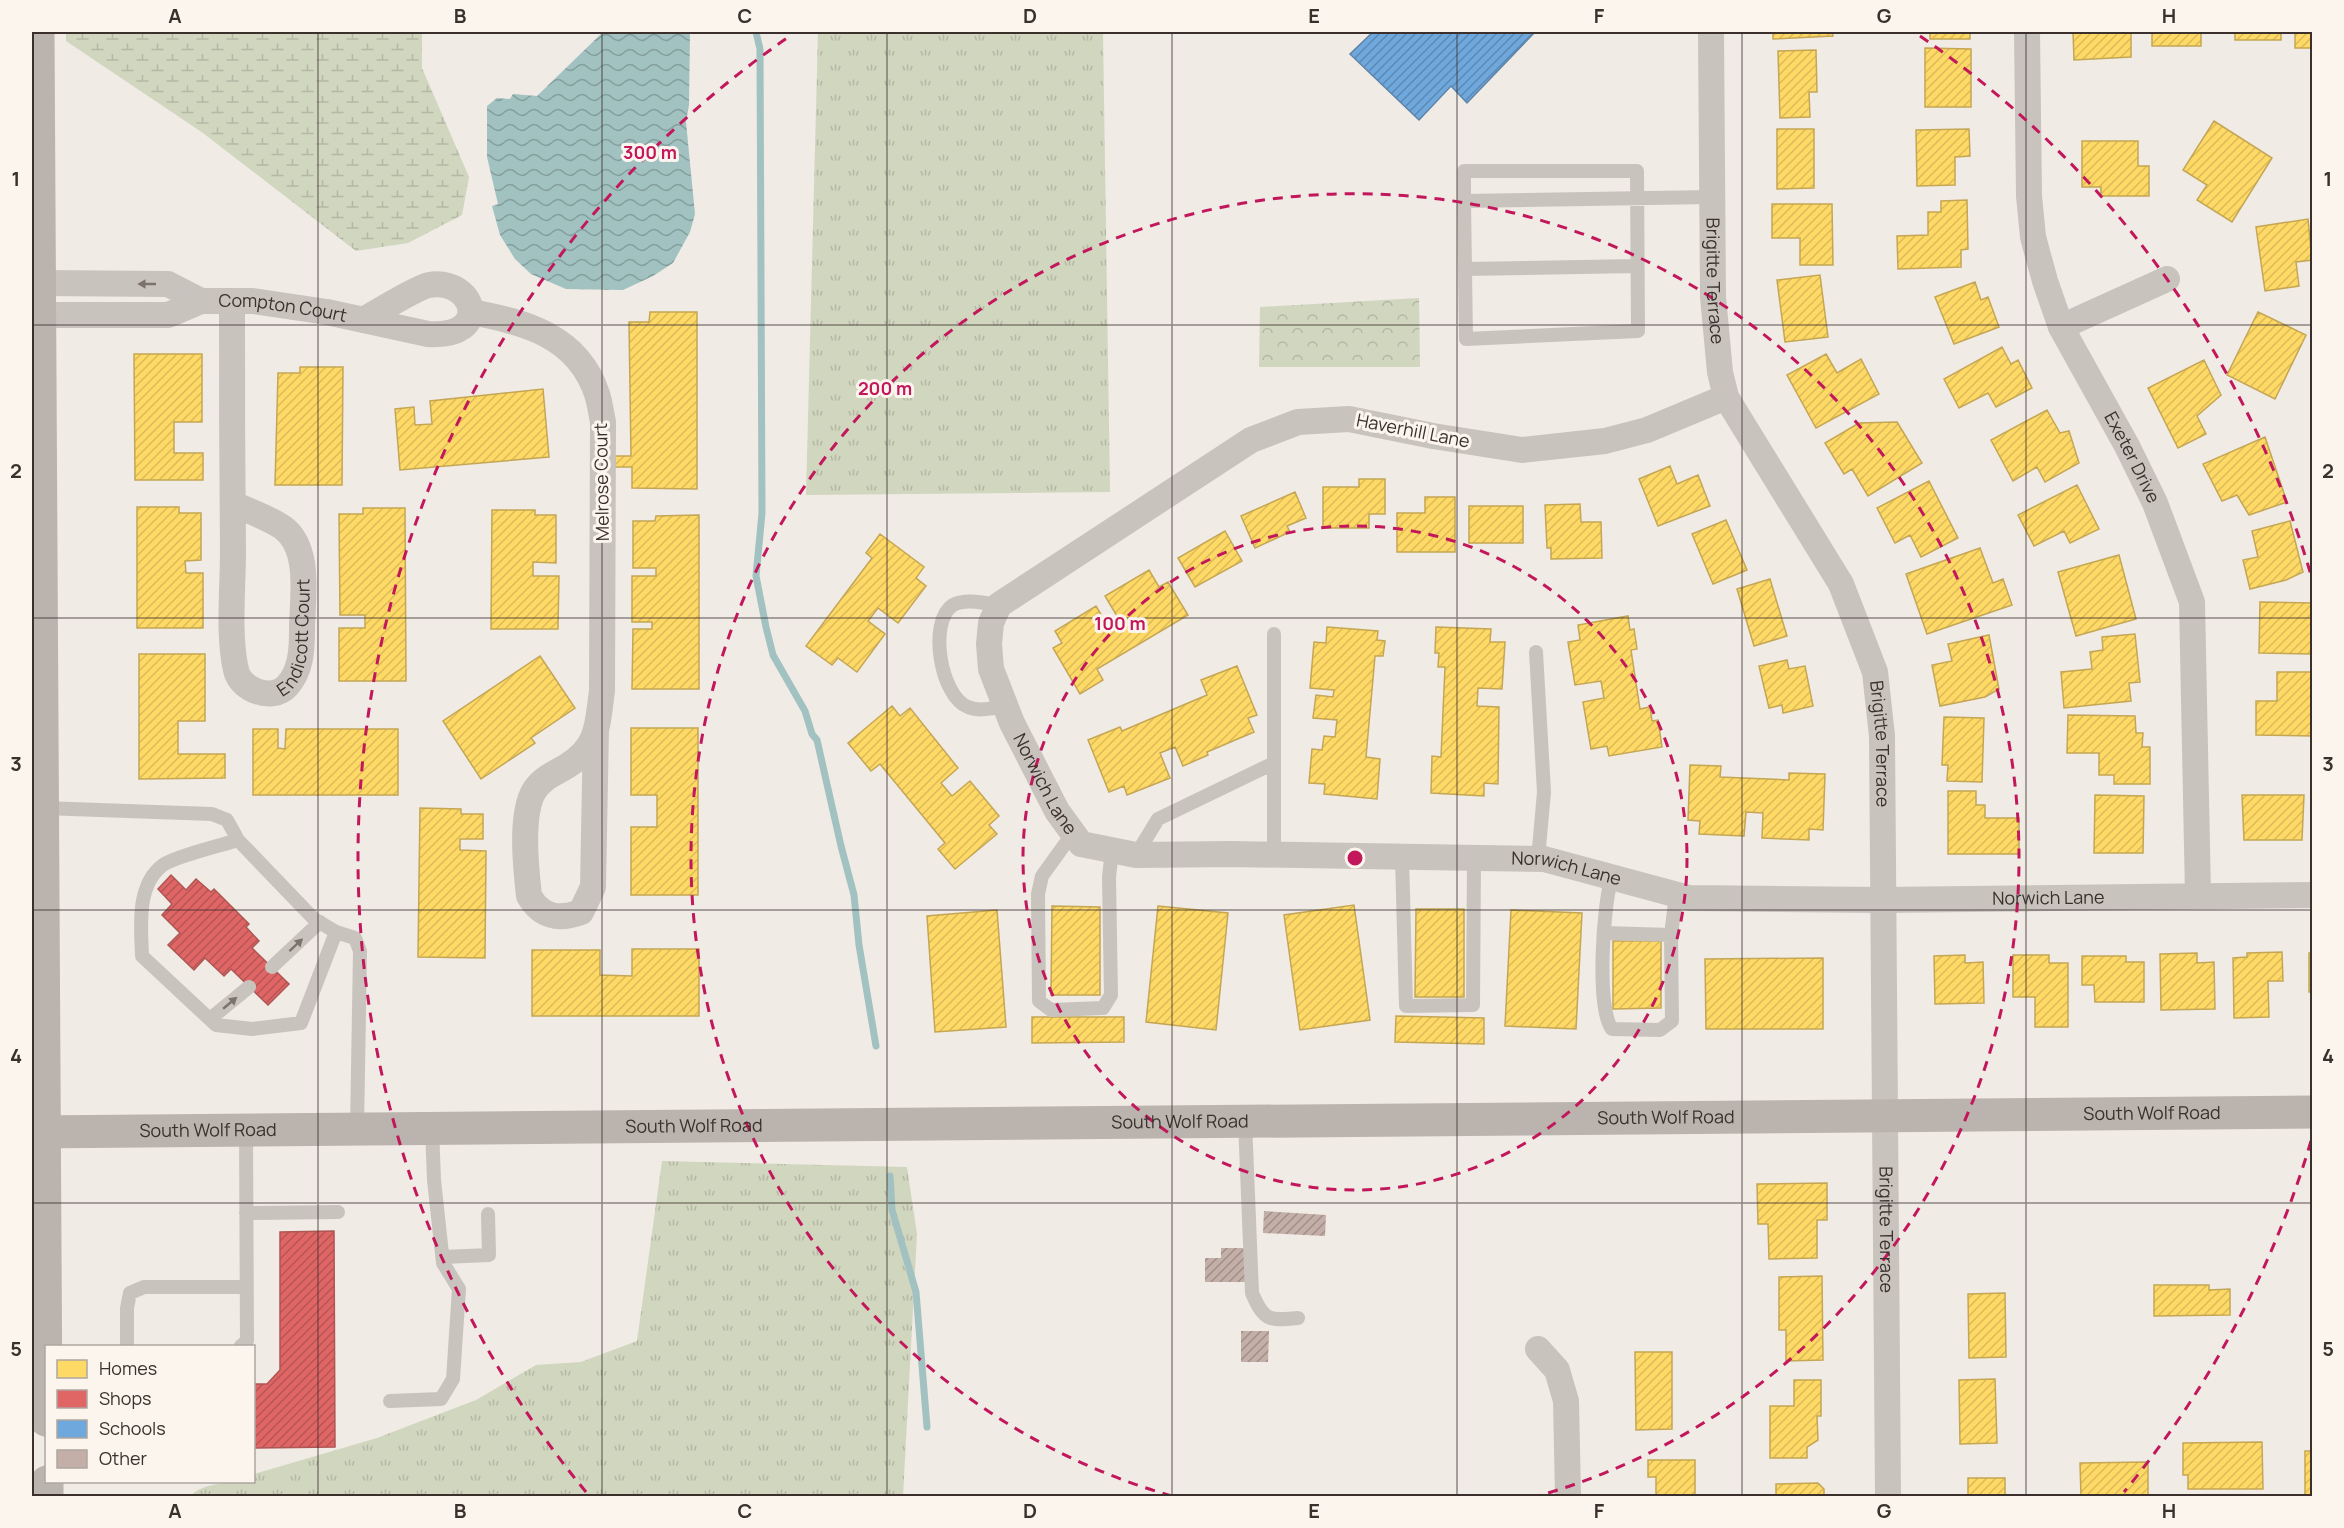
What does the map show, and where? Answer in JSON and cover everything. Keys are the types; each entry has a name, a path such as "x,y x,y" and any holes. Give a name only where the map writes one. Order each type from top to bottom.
{"main road":[{"path":"38,32 35,93 38,300 39,1285 45,1345"},
{"name":"South Wolf Road","path":"39,1132 2313,1112"}],"street":[{"name":"Brigitte Terrace","path":"1711,32 1713,297 1720,372 1726,397 1841,584 1875,672 1882,736 1888,1497"},
{"name":"Exeter Drive","path":"2027,32 2029,196 2033,237 2044,281 2061,327 2127,446 2155,503 2192,602 2198,895"},
{"path":"2061,327 2167,279"},
{"name":"Compton Court","path":"38,300 168,315 201,301 286,305 428,334 441,335 463,328 469,321 471,312 468,301 461,292 453,288 432,285 420,288 363,320"},
{"name":"Endicott Court","path":"232,301 232,504 233,646 236,672 244,686 252,690 273,692 285,688 300,663 303,567 292,536 272,522 232,504"},
{"name":"Melrose Court","path":"471,312 528,325 551,336 569,350 585,370 597,394 603,422 602,691 597,729 593,886 582,912 567,917 554,917 544,914 535,907 529,896 528,812 533,792 544,778 586,752 597,729"},
{"name":"Haverhill Lane","path":"999,605 1251,440 1298,422 1350,419 1433,436 1522,450 1616,438 1647,430 1726,397"},
{"name":"Norwich Lane","path":"999,605 991,623 989,644 991,669 1005,706 1057,811 1081,844 1124,852 1538,859 1689,898 1882,900 2313,895"},
{"path":"1538,1349 1557,1370 1566,1401 1568,1497"}],"lane":[{"path":"1464,171 1637,171 1638,331 1466,339 1464,201 1464,171"},
{"path":"1464,201 1712,196"},
{"path":"1465,269 1637,266"},
{"path":"999,605 970,602 954,604 948,609 943,620 941,670 956,700 966,707 977,710 1005,706"},
{"path":"1274,634 1274,854"},
{"path":"1536,652 1544,792 1538,859"},
{"path":"1073,833 1041,876 1038,894 1039,1001 1051,1010 1103,1008 1111,995 1109,877 1124,852 1158,819 1274,763"},
{"path":"39,788 212,814 227,820 238,840 314,919 336,932 355,938 360,951 357,1129"},
{"path":"238,840 164,864 149,880 140,915 142,956 216,1025 252,1029 301,1023 336,932"},
{"path":"1402,857 1406,1006 1473,1005 1474,858"},
{"path":"1612,878 1607,891 1604,933 1605,1017 1612,1029 1660,1030 1672,1021 1671,935 1676,895"},
{"path":"272,967 320,922"},
{"path":"1604,933 1671,935"},
{"path":"210,1019 249,987"},
{"path":"1245,1121 1252,1293 1260,1312 1276,1320 1298,1318"},
{"path":"390,1401 441,1398 453,1379 459,1289 443,1263 434,1180 432,1128"},
{"path":"243,1345 247,1341 246,1130"},
{"path":"246,1213 338,1212"},
{"path":"443,1257 489,1255 488,1214"},
{"path":"127,1345 127,1308 130,1293 144,1287 246,1287"}],"green space":[{"path":"66,32 422,32 422,68 469,177 462,215 408,243 356,251 203,133 66,41"},
{"path":"818,32 1103,32 1110,492 806,495"},
{"path":"1419,298 1420,367 1259,367 1260,307"},
{"path":"662,1161 907,1167 917,1234 903,1496 191,1496 196,1491 211,1485 255,1483 255,1474 377,1438 476,1400 536,1365 581,1362 637,1341"}],"water":[{"path":"603,32 690,32 689,105 686,122 695,214 690,232 673,263 653,276 623,290 566,289 531,274 515,259 500,235 492,206 498,204 487,157 487,106 497,98 510,99 513,94 537,96"}],"building: Homes":[{"path":"1773,32 1832,32 1833,36 1773,39"},
{"path":"1930,32 1970,32 1970,39 1930,39"},
{"path":"2073,32 2131,32 2131,57 2074,60"},
{"path":"2152,32 2201,32 2201,46 2152,46"},
{"path":"2235,32 2281,32 2281,40 2235,40"},
{"path":"2295,32 2312,32 2312,48 2295,48"},
{"path":"1925,48 1971,49 1971,107 1925,107"},
{"path":"1816,50 1817,92 1809,92 1810,117 1780,118 1778,51"},
{"path":"2214,121 2272,158 2232,222 2197,200 2207,185 2183,170"},
{"path":"1777,129 1814,129 1814,188 1777,189"},
{"path":"1969,129 1970,156 1955,157 1955,185 1917,186 1916,130"},
{"path":"2082,141 2138,141 2138,166 2149,166 2149,196 2101,196 2101,187 2082,187"},
{"path":"1967,200 1968,249 1961,250 1961,267 1898,269 1897,236 1928,235 1928,212 1941,212 1941,201"},
{"path":"1772,204 1832,204 1833,265 1800,265 1800,238 1772,238"},
{"path":"2308,219 2312,260 2296,262 2299,286 2265,291 2256,227"},
{"path":"1820,275 1828,337 1785,342 1777,280"},
{"path":"1975,282 1981,300 1988,297 1999,327 1954,344 1935,297"},
{"path":"650,312 697,312 697,489 632,488 632,467 615,467 615,456 631,456 629,322 649,322"},
{"path":"2258,312 2306,335 2275,399 2227,375"},
{"path":"2002,347 2011,364 2018,360 2032,388 1996,407 1988,393 1959,408 1944,379"},
{"path":"134,354 202,354 202,422 174,422 174,453 203,453 203,480 135,480"},
{"path":"1826,354 1837,373 1861,359 1879,394 1816,428 1787,375"},
{"path":"2204,360 2221,395 2197,416 2206,434 2178,448 2148,388"},
{"path":"300,367 343,367 342,485 275,485 278,373 300,373"},
{"path":"543,389 549,457 400,470 395,409 414,407 415,425 432,424 430,401"},
{"path":"2047,410 2060,433 2069,431 2079,463 2045,482 2037,467 2013,481 1991,440"},
{"path":"1897,422 1922,463 1868,496 1852,469 1844,474 1825,443 1859,423"},
{"path":"2265,437 2287,502 2249,515 2237,495 2222,501 2203,464"},
{"path":"1670,466 1677,484 1698,475 1710,506 1658,526 1639,479"},
{"path":"1359,479 1385,479 1385,514 1369,514 1369,528 1323,528 1323,487 1359,487"},
{"path":"1929,481 1958,538 1921,557 1910,535 1895,543 1877,508"},
{"path":"2077,485 2099,529 2070,543 2064,531 2034,546 2018,515"},
{"path":"1295,492 1306,518 1287,526 1290,532 1255,548 1241,516"},
{"path":"1425,497 1455,497 1455,552 1397,552 1397,513 1425,513"},
{"path":"1580,504 1581,522 1601,522 1602,558 1551,559 1551,548 1547,548 1545,505"},
{"path":"1469,506 1523,506 1523,543 1469,543"},
{"path":"137,507 179,507 179,513 201,513 201,560 185,561 186,573 203,573 203,628 137,628"},
{"path":"363,508 405,508 406,681 339,681 339,628 365,628 365,615 340,615 339,514 363,514"},
{"path":"492,510 535,510 535,515 556,515 556,563 533,562 533,576 559,576 558,629 491,629"},
{"path":"699,515 699,689 632,689 633,629 652,629 652,622 632,622 632,576 656,576 656,568 633,568 633,521 655,521 656,516"},
{"path":"1726,520 1747,570 1713,584 1692,534"},
{"path":"2290,521 2303,572 2286,580 2250,589 2243,560 2258,557 2252,531"},
{"path":"1225,531 1242,561 1195,587 1178,558"},
{"path":"880,534 924,567 916,578 926,586 898,623 878,608 868,621 885,634 857,672 838,658 832,665 806,646 872,558 866,553"},
{"path":"1980,548 1993,583 2003,579 2012,605 1927,634 1906,574"},
{"path":"2119,555 2136,619 2076,636 2058,572"},
{"path":"1149,570 1159,587 1168,582 1188,615 1097,669 1103,680 1080,694 1053,648 1062,643 1055,631 1096,606 1106,623 1117,616 1105,596"},
{"path":"1770,579 1787,636 1754,646 1737,589"},
{"path":"2260,602 2312,603 2312,654 2259,653"},
{"path":"1628,616 1630,630 1634,629 1637,649 1631,650 1640,709 1650,707 1652,721 1658,720 1662,747 1609,756 1607,746 1591,749 1583,702 1604,698 1601,681 1575,685 1568,642 1580,640 1578,625"},
{"path":"1327,627 1378,631 1377,640 1385,641 1383,656 1375,656 1366,757 1380,759 1377,799 1324,794 1325,784 1309,783 1312,749 1322,750 1324,736 1335,737 1337,720 1313,718 1316,695 1333,697 1334,690 1310,688 1314,642 1326,643"},
{"path":"1436,627 1491,629 1490,642 1505,642 1502,689 1478,688 1477,706 1499,707 1498,784 1484,783 1484,796 1431,793 1432,756 1441,757 1445,667 1438,667 1439,653 1435,653"},
{"path":"2135,634 2140,682 2129,683 2131,701 2064,708 2061,672 2092,669 2090,652 2103,650 2102,637"},
{"path":"1989,635 1999,689 1985,697 1940,706 1932,665 1952,661 1948,644"},
{"path":"139,654 205,654 205,721 178,721 178,754 225,754 225,778 139,779"},
{"path":"540,656 575,708 531,738 535,743 481,779 443,721"},
{"path":"1787,660 1789,669 1805,666 1813,706 1783,713 1782,705 1769,708 1759,666"},
{"path":"1237,666 1257,715 1248,718 1254,732 1207,752 1208,755 1183,766 1175,747 1160,753 1170,778 1127,795 1124,786 1109,792 1088,740 1120,727 1122,731 1207,695 1201,680"},
{"path":"2277,672 2312,672 2312,736 2256,735 2256,701 2277,701"},
{"path":"892,706 900,716 910,708 958,768 941,783 952,796 970,781 999,816 989,825 997,834 955,869 938,849 945,843 880,764 871,771 848,743"},
{"path":"2068,715 2135,716 2136,733 2143,733 2142,747 2150,747 2150,784 2114,784 2114,775 2099,775 2099,753 2067,753"},
{"path":"1944,717 1984,718 1982,782 1947,781 1948,765 1942,765"},
{"path":"631,728 698,728 698,895 631,895 631,827 657,827 657,795 631,795"},
{"path":"253,729 278,729 278,748 285,749 286,729 398,729 398,795 253,795"},
{"path":"1690,765 1721,766 1720,777 1789,780 1789,773 1825,774 1823,830 1809,829 1809,840 1762,838 1763,813 1746,812 1744,836 1699,834 1700,821 1688,820"},
{"path":"1948,791 1976,791 1976,805 1985,805 1985,818 2019,818 2019,854 1948,854"},
{"path":"2095,795 2144,796 2143,853 2094,853"},
{"path":"2242,795 2304,795 2302,840 2244,840"},
{"path":"420,808 461,809 461,814 483,814 483,839 460,839 460,850 486,851 485,958 418,957"},
{"path":"1354,905 1370,1020 1300,1030 1284,915"},
{"path":"1052,906 1100,907 1100,995 1051,995"},
{"path":"1158,906 1228,913 1216,1030 1146,1022"},
{"path":"1416,909 1464,909 1464,997 1415,997"},
{"path":"997,910 1006,1027 935,1032 927,916"},
{"path":"1511,910 1582,913 1576,1029 1505,1026"},
{"path":"1613,941 1661,941 1661,1008 1613,1009"},
{"path":"632,949 699,949 699,1016 532,1016 532,950 600,950 600,975 632,976"},
{"path":"2282,952 2283,981 2268,981 2269,1017 2234,1018 2233,958 2247,957 2247,953"},
{"path":"2197,953 2197,963 2214,962 2215,1009 2161,1010 2160,954"},
{"path":"2309,953 2312,953 2312,992 2309,992"},
{"path":"1965,955 1965,963 1983,962 1984,1003 1935,1004 1934,956"},
{"path":"2013,955 2049,955 2049,963 2068,963 2068,1027 2035,1027 2035,997 2013,997"},
{"path":"2082,956 2126,956 2126,962 2144,962 2144,1002 2095,1002 2094,985 2082,985"},
{"path":"1823,958 1823,1029 1706,1029 1705,959"},
{"path":"1396,1016 1484,1018 1484,1044 1395,1042"},
{"path":"1032,1017 1124,1017 1124,1042 1032,1043"},
{"path":"1827,1183 1827,1220 1817,1220 1817,1258 1769,1259 1768,1224 1758,1224 1757,1184"},
{"path":"1822,1276 1823,1360 1786,1361 1786,1330 1779,1330 1779,1277"},
{"path":"2154,1285 2209,1285 2209,1290 2230,1289 2230,1315 2154,1316"},
{"path":"2005,1293 2006,1357 1969,1358 1968,1294"},
{"path":"1635,1352 1672,1352 1672,1429 1636,1430"},
{"path":"1995,1379 1997,1443 1960,1444 1959,1380"},
{"path":"1794,1380 1821,1380 1821,1416 1817,1416 1818,1440 1807,1447 1807,1458 1770,1458 1770,1406 1794,1406"},
{"path":"2262,1442 2263,1489 2188,1489 2188,1475 2183,1475 2183,1443"},
{"path":"2305,1451 2312,1451 2312,1496 2305,1496"},
{"path":"1648,1460 1695,1460 1695,1496 1636,1496 1656,1495 1656,1477 1648,1477"},
{"path":"2148,1462 2148,1496 2081,1496 2080,1463"},
{"path":"1968,1478 2005,1478 2005,1496 1968,1496"},
{"path":"1818,1483 1824,1489 1824,1496 1776,1496 1776,1484"}],"building: Shops":[{"path":"171,875 186,890 196,879 211,892 214,889 249,924 246,927 259,941 252,948 289,984 268,1005 231,969 224,976 205,958 194,970 168,945 180,933 162,915 172,904 158,889"},
{"path":"334,1231 335,1447 255,1448 255,1384 267,1384 280,1370 280,1232"}],"building: Schools":[{"path":"1373,32 1535,32 1467,103 1451,86 1419,120 1350,54"}],"building: Other":[{"path":"1264,1211 1326,1215 1325,1236 1263,1233"},
{"path":"1221,1248 1245,1248 1246,1282 1205,1282 1205,1258 1221,1258"},
{"path":"1241,1331 1269,1331 1268,1362 1241,1362"}],"waterway":[{"path":"756,32 760,49 762,513 756,576 773,655 805,711 812,734 817,740 854,895 859,945 876,1046"},
{"path":"890,1176 892,1210 916,1292 927,1427"}]}
